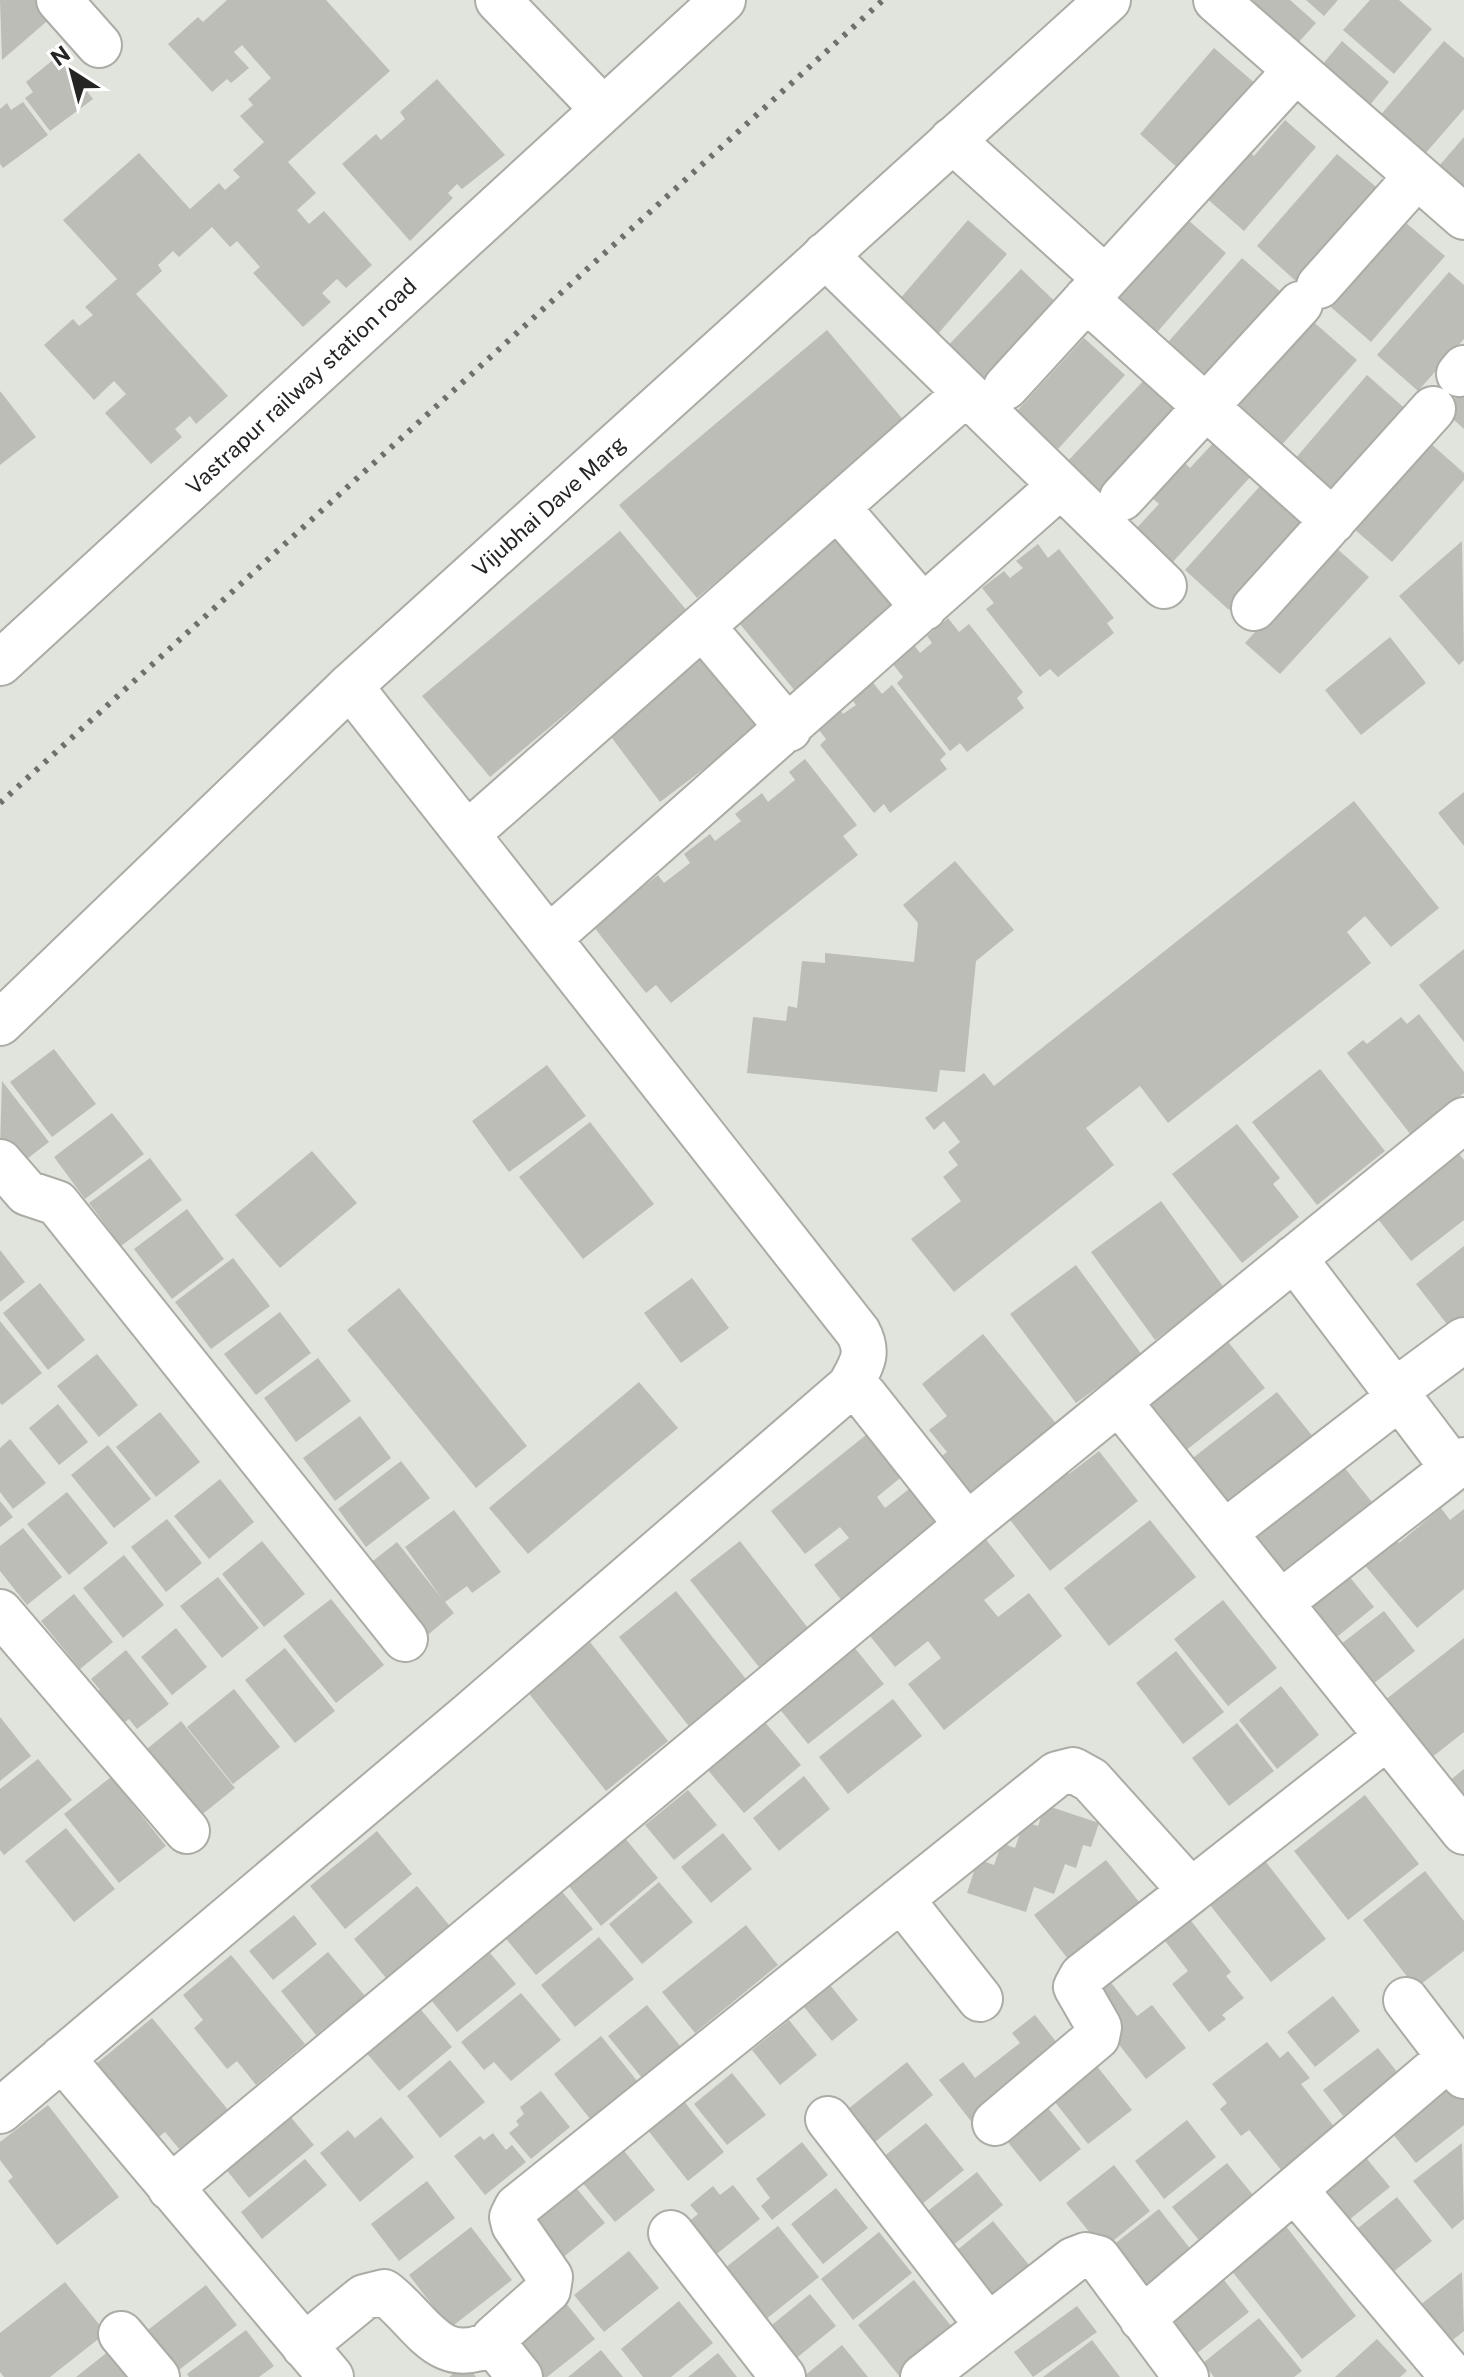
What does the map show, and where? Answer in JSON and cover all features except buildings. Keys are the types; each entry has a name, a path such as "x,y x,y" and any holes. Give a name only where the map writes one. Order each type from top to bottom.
{"street":[{"path":"59,0 99,45"},
{"path":"498,0 602,108"},
{"name":"Vastrapur railway station road","path":"0,663 721,0"},
{"name":"Vijubhai Dave Marg","path":"0,1023 350,686 1108,0"},
{"path":"1216,0 1464,217"},
{"path":"467,834 837,507 985,391 1096,289 1296,70"},
{"path":"952,140 1205,406 1333,521"},
{"path":"1122,498 1417,176"},
{"path":"825,255 985,391 1059,487 1164,586"},
{"path":"1254,608 1433,409"},
{"path":"549,938 789,729 1059,487"},
{"path":"837,507 924,608"},
{"path":"703,627 789,729"},
{"path":"0,2111 469,1715 850,1386 864,1360 866,1347 858,1332 350,686"},
{"path":"170,2188 967,1525 1464,1120"},
{"path":"9,1190 57,1203 405,1639"},
{"path":"1280,1603 1459,1464 1398,1394 1294,1258"},
{"path":"1224,1533 1464,1340"},
{"path":"850,1386 864,1395 967,1525"},
{"path":"1119,1402 1464,1832"},
{"path":"0,1612 187,1831"},
{"path":"995,2123 1097,2037 1099,2027 1076,1987 1082,1976 1387,1737"},
{"path":"62,2058 170,2188 306,2364 364,2297 384,2292 436,2342 451,2351 480,2350 494,2342 494,2338 548,2290 550,2277 514,2225 512,2217 517,2207 1057,1774 1073,1770 1091,1780 1191,1891"},
{"path":"901,1899 980,1999"},
{"path":"1142,2319 1295,2190 1457,2067 1406,2000"},
{"path":"828,2119 988,2326"},
{"path":"1295,2190 1453,2377"},
{"path":"671,2233 783,2377"},
{"path":"923,2377 1073,2260 1086,2255 1098,2258 1186,2377"},
{"path":"121,2334 157,2377"},
{"path":"494,2342 520,2377"}],"railway":[{"path":"0,803 883,0"}]}
